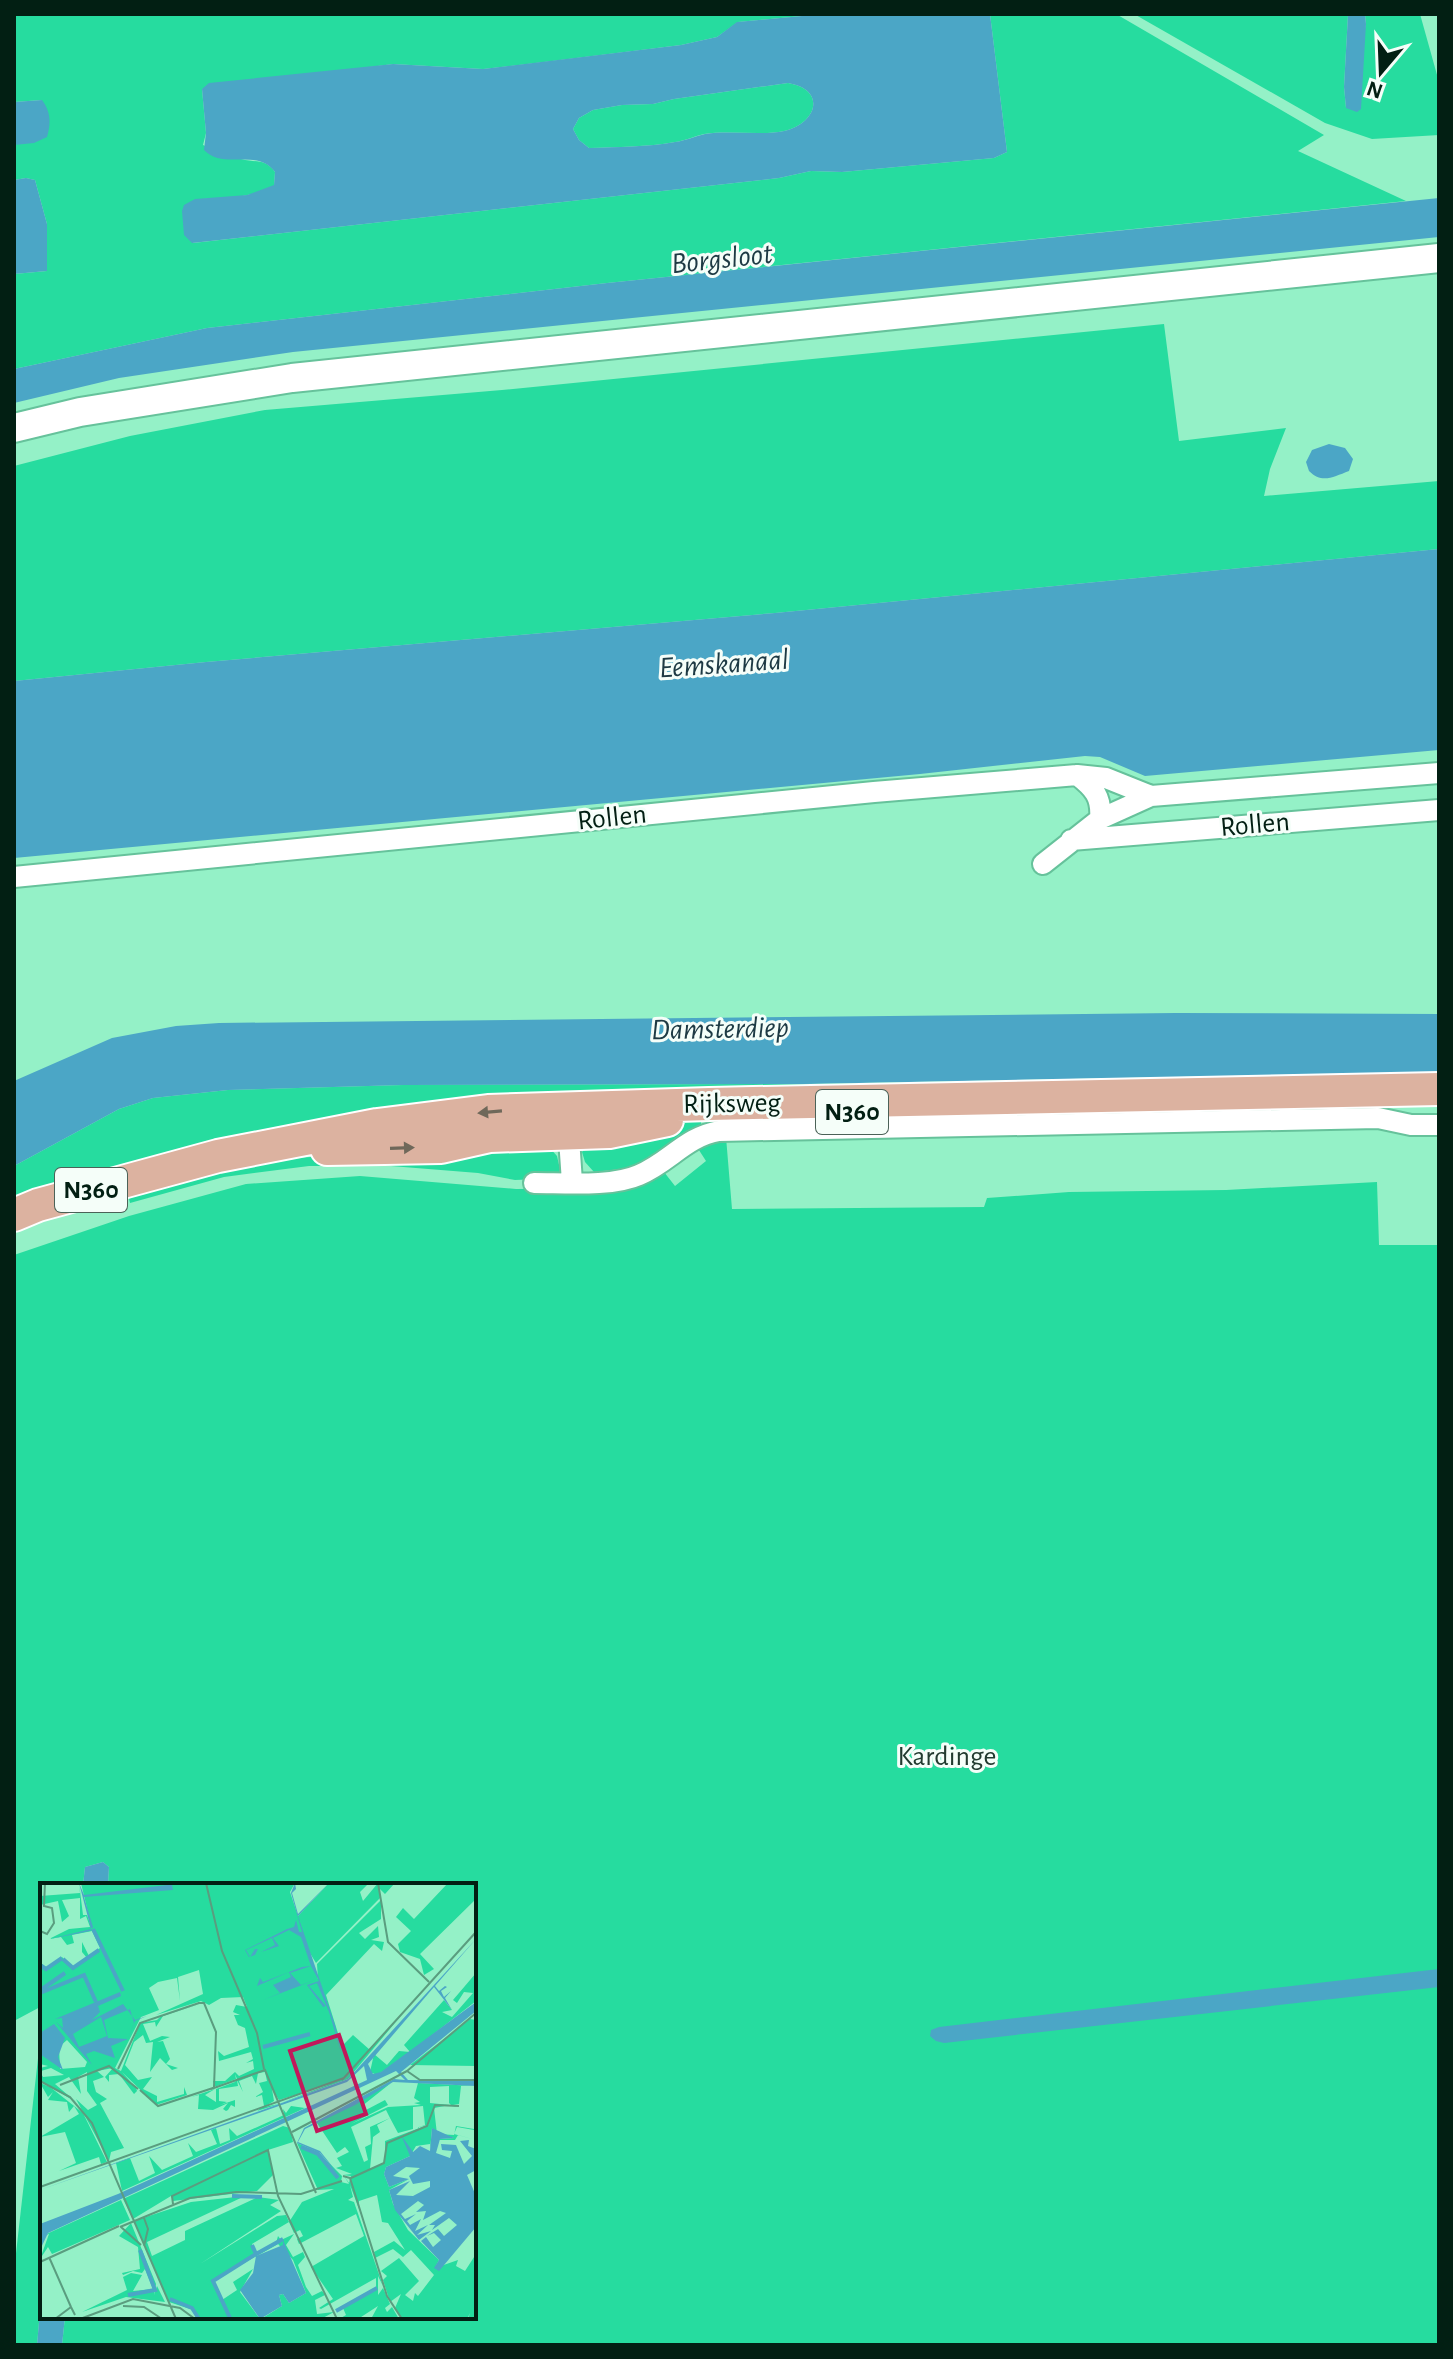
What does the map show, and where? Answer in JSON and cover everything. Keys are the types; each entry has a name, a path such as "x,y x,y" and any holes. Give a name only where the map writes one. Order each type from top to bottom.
{"main road":[{"name":"Rijksweg","path":"14,1215 38,1205 218,1156 268,1148 441,1147 568,1120 1439,1089"},
{"name":"Rijksweg","path":"568,1120 609,1132 698,1115 1439,1100"}],"street":[{"path":"14,428 80,412 292,378 1439,258"},
{"name":"Rollen","path":"1043,864 1100,819 1151,796 1439,773"},
{"path":"1077,775 1093,787 1101,803 1100,819"},
{"name":"Rollen","path":"14,877 874,792 1077,775 1106,778 1151,796"},
{"name":"Rollen","path":"1071,840 1439,810"},
{"name":"Rijksweg","path":"534,1183 620,1181 637,1177 690,1140 719,1131 1378,1118 1411,1125 1439,1125"},
{"path":"568,1120 572,1182"}],"green space":[{"path":"14,14 823,14 738,22 717,37 681,45 544,62 483,69 393,64 202,89 206,133 203,145 236,158 264,163 275,172 274,186 265,190 236,197 195,199 193,243 779,178 811,171 842,172 994,158 1007,152 990,14 1116,14 1324,135 1298,151 1406,201 607,283 207,328 14,369 14,274 47,271 47,224 35,180 14,180 14,145 42,100 14,102"},
{"path":"1134,14 1348,14 1344,87 1346,108 1366,24 1365,14 1420,14 1439,82 1439,135 1372,139 1325,123"},
{"path":"788,83 809,92 813,107 804,122 784,131 714,133 664,144 589,148 579,140 573,129 579,118 593,110"},
{"path":"1164,324 1179,441 1286,428 1270,469 1264,496 1439,481 1439,549 775,613 14,681 14,466 130,436 265,410 502,390"},
{"path":"1439,1072 1439,1084 615,1100 14,1200 14,1166 119,1109 153,1098 228,1090 403,1085 804,1084"},
{"path":"687,1121 701,1121 701,1126 679,1135 648,1160 630,1168 594,1172 585,1162 582,1152 587,1145"},
{"name":"Kardinge","path":"726,1137 732,1209 984,1207 987,1198 1069,1192 1226,1190 1377,1182 1379,1245 1439,1245 1439,2345 62,2345 65,2319 476,2319 476,1883 108,1883 109,1867 103,1862 85,1867 83,1883 40,1883 40,2007 14,2021 14,1255 129,1216 246,1184 360,1176 516,1189 630,1188 664,1172 675,1186 706,1161 697,1147"},
{"path":"548,1146 557,1156 562,1178 515,1180 478,1173 391,1166 309,1166 224,1177 130,1203 129,1199 134,1191 213,1170 290,1158"},
{"path":"40,2041 40,2311 37,2345 14,2345 14,2271"}],"water":[{"path":"823,14 990,14 1007,152 994,158 842,172 811,171 779,178 192,243 184,235 184,205 195,199 247,195 274,185 275,172 268,165 259,161 221,159 204,150 206,133 202,89 209,83 393,64 483,69 681,45 717,37 737,22","holes":["788,83 801,87 813,99 810,115 804,122 784,131 715,133 664,144 589,148 579,140 573,129 579,118 593,110"]},
{"path":"1348,14 1365,14 1366,24 1361,109 1357,112 1346,108 1344,87"},
{"path":"42,100 49,118 47,137 34,143 14,145 14,102"},
{"path":"14,180 35,180 47,224 47,271 14,274"},
{"path":"1439,198 1439,237 293,352 119,378 14,403 14,369 207,328 607,283"},
{"path":"1329,444 1345,448 1353,459 1349,471 1328,478 1318,477 1309,471 1306,462 1312,450"},
{"name":"Eemskanaal","path":"1439,549 1439,750 1145,776 1100,757 1085,756 14,858 14,681 775,613"},
{"name":"Damsterdiep","path":"1176,1013 1439,1014 1439,1072 804,1084 403,1085 228,1090 153,1098 119,1109 14,1166 14,1081 112,1038 176,1026 219,1023"},
{"path":"103,1862 109,1867 108,1883 83,1883 85,1867"},
{"path":"1439,1969 1439,1987 944,2043 930,2036 931,2030 939,2027"},
{"path":"40,2311 40,2319 65,2319 62,2345 37,2345"}],"water label":[{"name":"Borgsloot","path":"722,259"}]}
